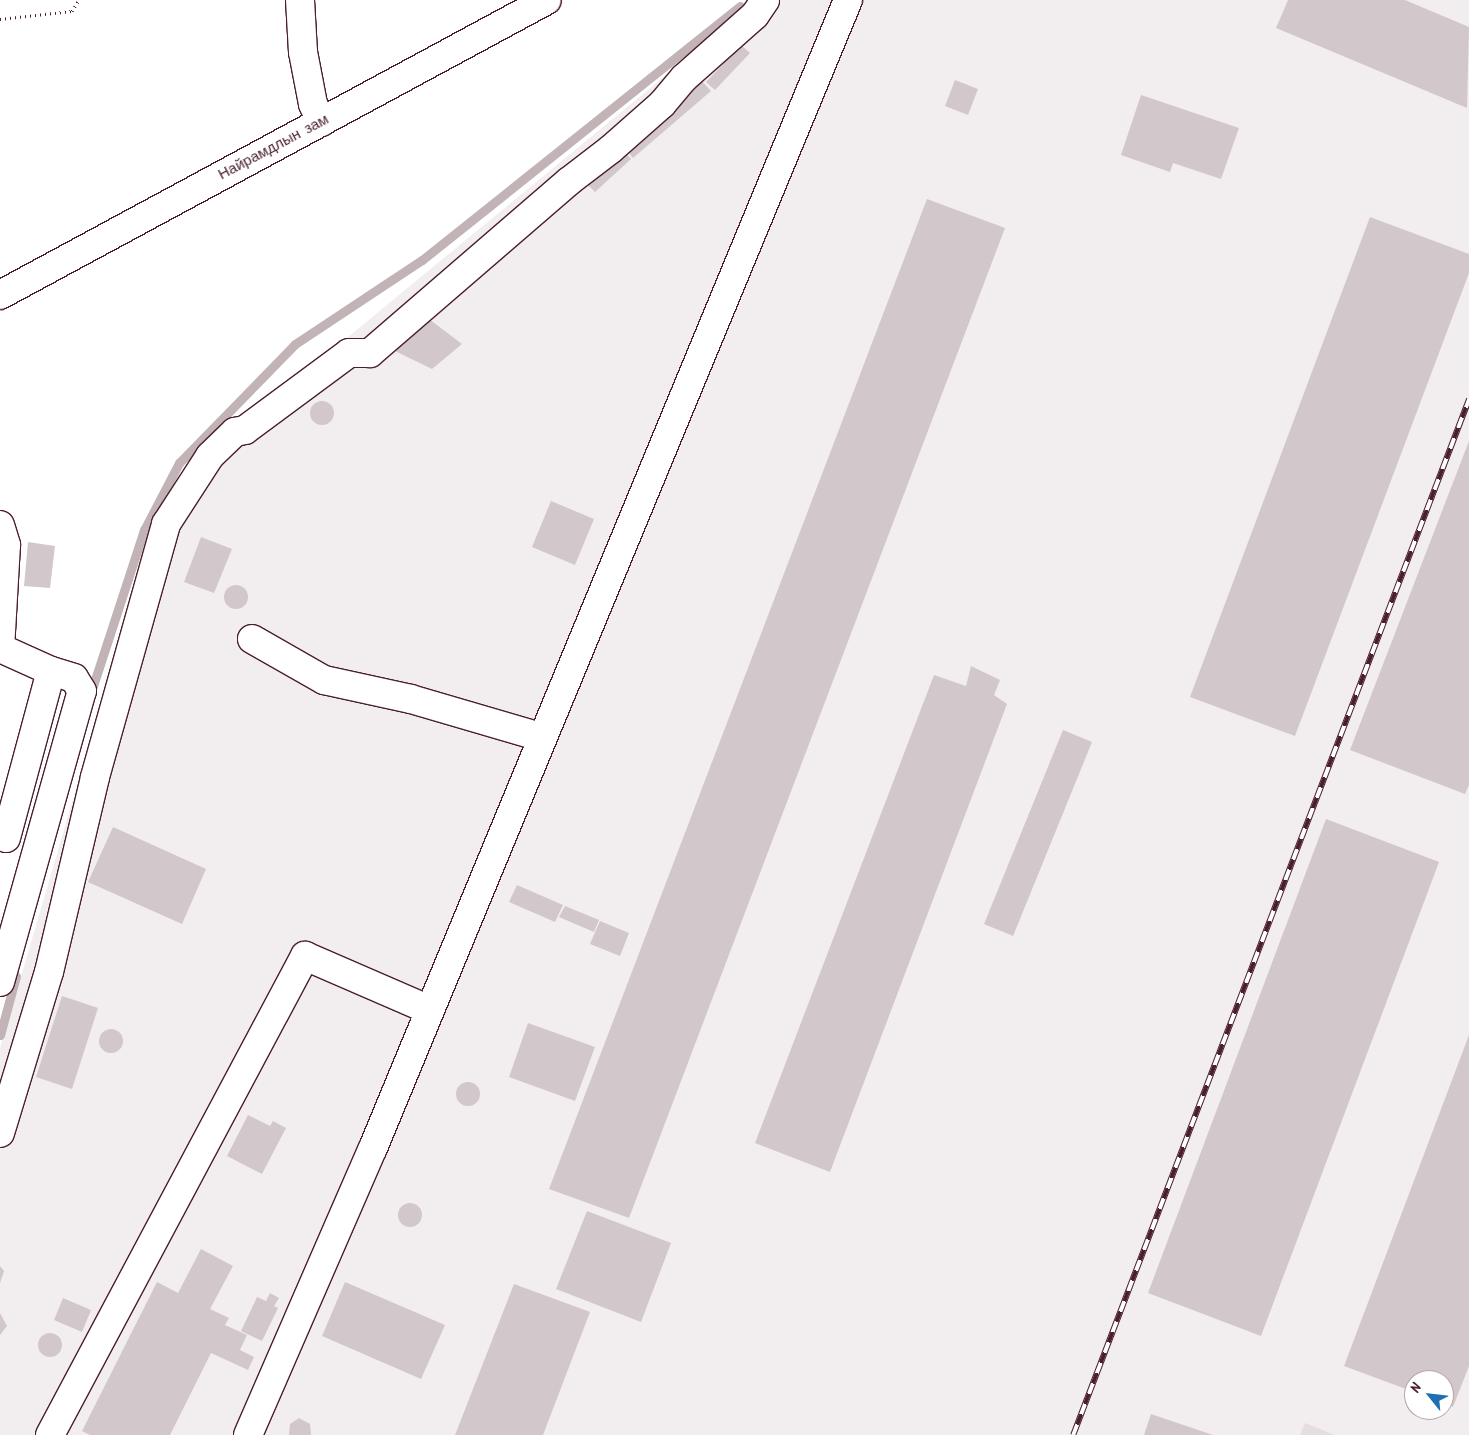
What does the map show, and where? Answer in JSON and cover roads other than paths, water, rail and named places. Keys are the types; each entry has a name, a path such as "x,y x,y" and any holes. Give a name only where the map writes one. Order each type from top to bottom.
{"street":[{"path":"300,0 303,52 313,104 320,122"},
{"name":"Найрамдлын зам","path":"0,295 547,0"},
{"path":"0,1133 49,972 95,777 166,524 210,456 235,432 245,430 349,353 370,353 378,347 662,104 684,78 755,15 765,0"},
{"path":"248,1435 430,1010 541,737 848,0"},
{"path":"0,524 6,545 0,648 50,671 74,678 82,691 0,982"},
{"path":"252,639 324,680 411,698 541,737"},
{"path":"6,838 50,671"},
{"path":"50,1435 305,956 430,1010"}],"waterway":[{"path":"90,695 144,530 179,463 295,344 422,260 740,6"},
{"path":"0,1035 16,976"}],"railway":[{"path":"1073,1435 1469,399"}]}
